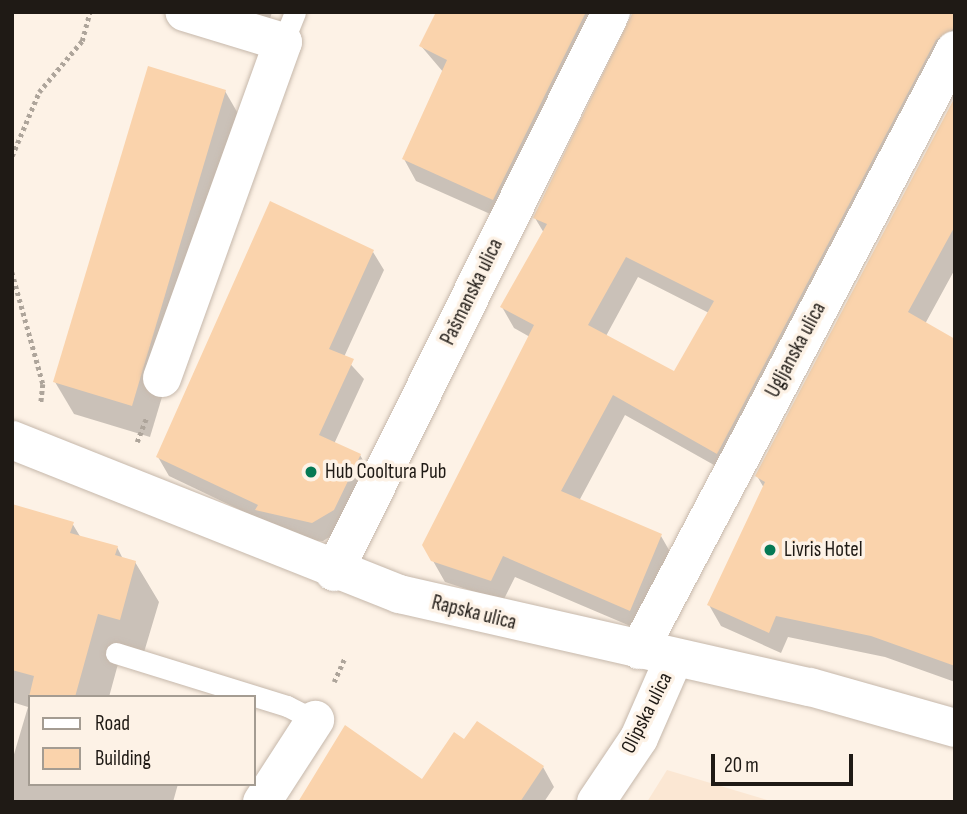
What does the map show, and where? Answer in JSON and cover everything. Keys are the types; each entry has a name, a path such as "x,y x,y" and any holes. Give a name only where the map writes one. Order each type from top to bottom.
{"street":[{"path":"162,378 289,27 184,12"},
{"name":"Pašmanska ulica","path":"334,572 611,12"},
{"name":"Ugljanska ulica","path":"656,654 955,50"},
{"name":"Rapska ulica","path":"12,440 334,572 478,616 810,687 955,728"},
{"name":"Olipska ulica","path":"596,802 639,738 656,654"},
{"path":"262,802 315,720"}],"lane":[{"path":"116,653 252,695"},
{"path":"256,696 287,706 315,720"}],"path":[{"path":"12,156 39,92 82,41 90,12"},
{"path":"12,272 43,384 41,403"}],"shaded area":[{"path":"667,770 774,802 647,802"}],"building":[{"path":"436,12 586,12 493,200 402,159 447,60 419,46"},
{"path":"633,12 955,12 955,28 936,40 717,454 613,395 561,491 662,534 630,611 503,556 491,581 431,561 422,545 534,325 500,307 547,224 533,218","holes":["626,257 714,301 674,371 588,325"]},
{"path":"148,66 226,90 132,406 53,382"},
{"path":"955,97 955,226 908,312 955,339 955,666 871,636 776,616 769,633 707,605 765,482 755,476"},
{"path":"270,201 374,250 329,349 354,359 319,435 361,454 334,510 312,523 255,510 258,505 156,457"},
{"path":"12,504 74,522 70,533 118,546 115,555 136,561 120,620 98,614 76,695 29,695 34,676 12,670"},
{"path":"477,721 544,766 520,802 298,802 345,725 422,779 454,732 464,739"}],"place":[{"name":"Hub Cooltura Pub","path":"311,472"},
{"name":"Livris Hotel","path":"770,550"}]}
